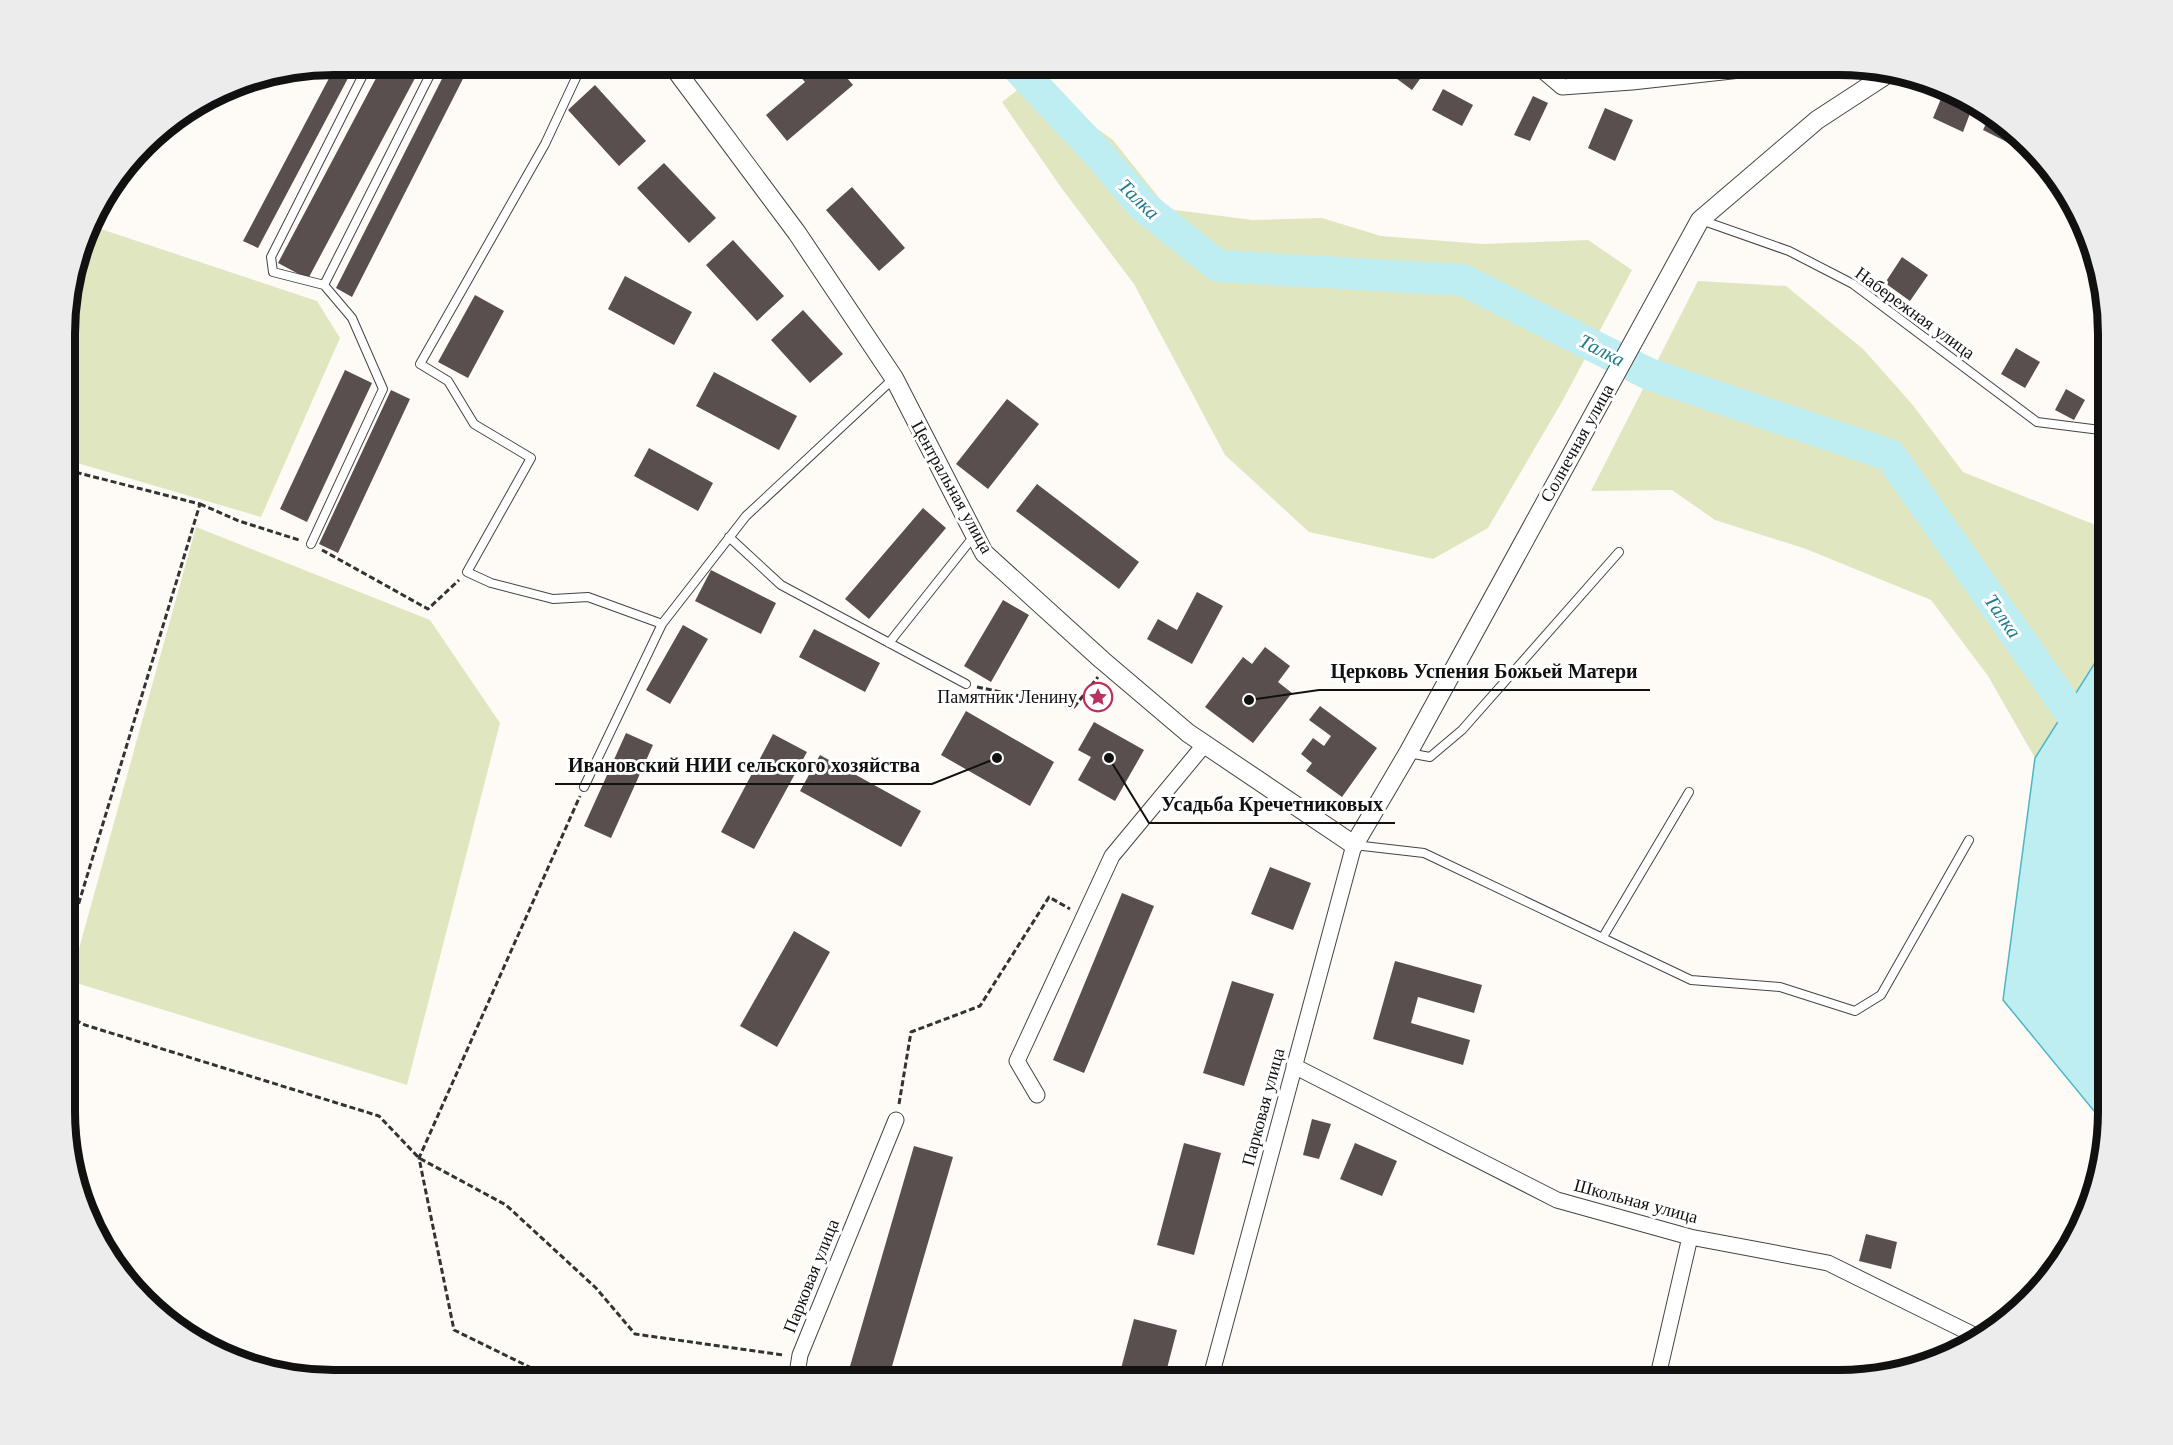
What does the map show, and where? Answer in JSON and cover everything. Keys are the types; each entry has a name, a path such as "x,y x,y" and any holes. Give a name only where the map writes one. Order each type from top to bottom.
{"street":[{"name":"Центральная улица","path":"680,75 797,233 894,378 984,553 1164,714 1354,845"},
{"path":"1548,75 1562,87 1692,75"},
{"name":"Солнечная улица","path":"1354,845 1408,753 1700,220 1817,120 1881,78"},
{"path":"1037,1095 1017,1061 1112,856 1205,744"},
{"name":"Парковая улица","path":"1213,1370 1354,845"},
{"name":"Школьная улица","path":"1294,1066 1557,1200 1690,1237 1828,1263 1971,1333"},
{"name":"Парковая улица","path":"798,1370 800,1355 896,1120"},
{"path":"1659,1370 1690,1237"}],"lane":[{"path":"311,544 383,389 352,318 324,285 273,272 271,257 362,75"},
{"path":"324,285 429,75"},
{"path":"577,75 545,144 420,364 448,381 474,424 531,458 467,572 491,583 553,599 588,597 662,624"},
{"name":"Набережная улица","path":"1700,220 1790,251 1853,284 2037,422 2098,430"},
{"path":"584,787 662,624 746,516 894,378"},
{"path":"890,643 975,536"},
{"path":"729,537 781,585 966,684"},
{"path":"1408,753 1430,758 1462,730 1619,552"},
{"path":"1603,937 1689,792"},
{"path":"1354,845 1424,852 1691,980 1780,987 1855,1011 1881,995 1969,840"}],"path":[{"path":"75,472 200,504 239,521 311,544 428,609 467,572"},
{"path":"75,916 200,504"},
{"path":"966,684 1074,707 1108,666"},
{"path":"536,1370 454,1330 419,1158 584,787"},
{"path":"896,1120 911,1032 980,1006 1049,897 1072,911"},
{"path":"75,1020 379,1116 419,1158 506,1205 596,1288 635,1334 781,1355 800,1355"}],"green space":[{"path":"1029,81 1113,140 1168,209 1252,220 1322,218 1381,236 1483,244 1588,240 1632,270 1563,400 1488,528 1433,559 1309,532 1225,455 1134,284 1060,186 1002,102"},
{"path":"98,228 317,301 340,338 261,517 75,462 77,300 84,267"},
{"path":"1698,281 1786,286 1863,349 1912,404 1963,472 2098,526 2098,658 2035,758 1988,676 1931,600 1806,549 1715,520 1672,490 1591,491"},
{"path":"196,527 430,620 500,723 407,1085 75,983 75,963"}],"water":[{"path":"2098,658 2098,1115 2003,1000 2035,758"}],"building":[{"path":"331,75 350,75 258,248 243,241"},
{"path":"378,75 417,75 308,279 278,263"},
{"path":"444,75 465,75 352,297 336,288"},
{"path":"799,75 844,75 853,85 787,141 766,115 805,82"},
{"path":"1392,75 1423,75 1412,90"},
{"path":"595,85 646,141 619,166 568,110"},
{"path":"1443,89 1473,105 1462,126 1432,110"},
{"path":"1533,96 1548,103 1530,141 1514,135"},
{"path":"1942,97 1971,112 1963,132 1933,118"},
{"path":"1605,108 1633,120 1615,161 1588,148"},
{"path":"1987,122 2010,139 2015,146 1983,130"},
{"path":"664,163 716,218 689,243 637,188"},
{"path":"852,187 905,248 879,271 826,210"},
{"path":"733,240 784,296 757,321 706,265"},
{"path":"1902,257 1928,275 1910,301 1885,283"},
{"path":"625,276 692,312 674,345 608,309"},
{"path":"475,295 504,311 468,378 438,362"},
{"path":"803,310 843,354 810,383 771,340"},
{"path":"2016,348 2040,362 2025,388 2001,374"},
{"path":"345,370 372,383 307,522 280,509"},
{"path":"714,372 797,416 779,450 696,406"},
{"path":"2066,389 2085,400 2074,420 2055,410"},
{"path":"391,390 410,399 338,553 319,544"},
{"path":"1007,399 1039,424 988,489 956,464"},
{"path":"649,448 713,483 698,511 634,476"},
{"path":"1037,484 1139,562 1119,589 1016,511"},
{"path":"923,508 946,528 869,619 845,599"},
{"path":"711,570 776,603 761,634 695,601"},
{"path":"1197,592 1223,606 1192,664 1147,639 1158,619 1177,630"},
{"path":"1003,600 1029,615 991,682 964,666"},
{"path":"683,625 708,639 670,704 646,690"},
{"path":"814,629 880,663 865,692 799,657"},
{"path":"1265,647 1290,666 1278,682 1292,693 1253,743 1205,707 1243,657 1252,664"},
{"path":"1320,706 1377,748 1342,797 1306,771 1312,763 1301,754 1313,738 1324,746 1331,736 1309,720"},
{"path":"966,711 1054,762 1030,806 941,755"},
{"path":"1094,722 1144,750 1115,801 1078,780 1091,757 1078,750"},
{"path":"626,733 653,745 611,838 584,826"},
{"path":"773,734 807,752 754,849 721,832"},
{"path":"820,755 921,811 901,847 800,791"},
{"path":"1270,867 1311,883 1293,930 1251,914"},
{"path":"1122,893 1154,906 1084,1073 1053,1060"},
{"path":"794,931 830,952 777,1047 740,1026"},
{"path":"1395,961 1482,985 1474,1013 1418,997 1411,1023 1470,1040 1463,1065 1373,1039"},
{"path":"1232,981 1274,994 1244,1086 1203,1073"},
{"path":"1312,1119 1331,1124 1319,1159 1303,1155"},
{"path":"1184,1143 1221,1153 1194,1255 1157,1245"},
{"path":"1355,1143 1397,1161 1382,1196 1340,1179"},
{"path":"914,1146 953,1157 891,1370 849,1370"},
{"path":"1866,1234 1897,1242 1891,1269 1859,1261"},
{"path":"1134,1319 1177,1330 1167,1370 1121,1370"}],"waterway":[{"name":"Талка","path":"1024,75 1097,152 1143,206 1218,266 1463,280 1649,374 1890,455 2098,752"}],"place":[{"name":"Памятник Ленину","path":"1098,697"},
{"name":"Церковь Успения Божьей Матери","path":"1249,700"},
{"name":"Ивановский НИИ сельского хозяйства","path":"997,758"},
{"name":"Усадьба Кречетниковых","path":"1109,758"}]}
